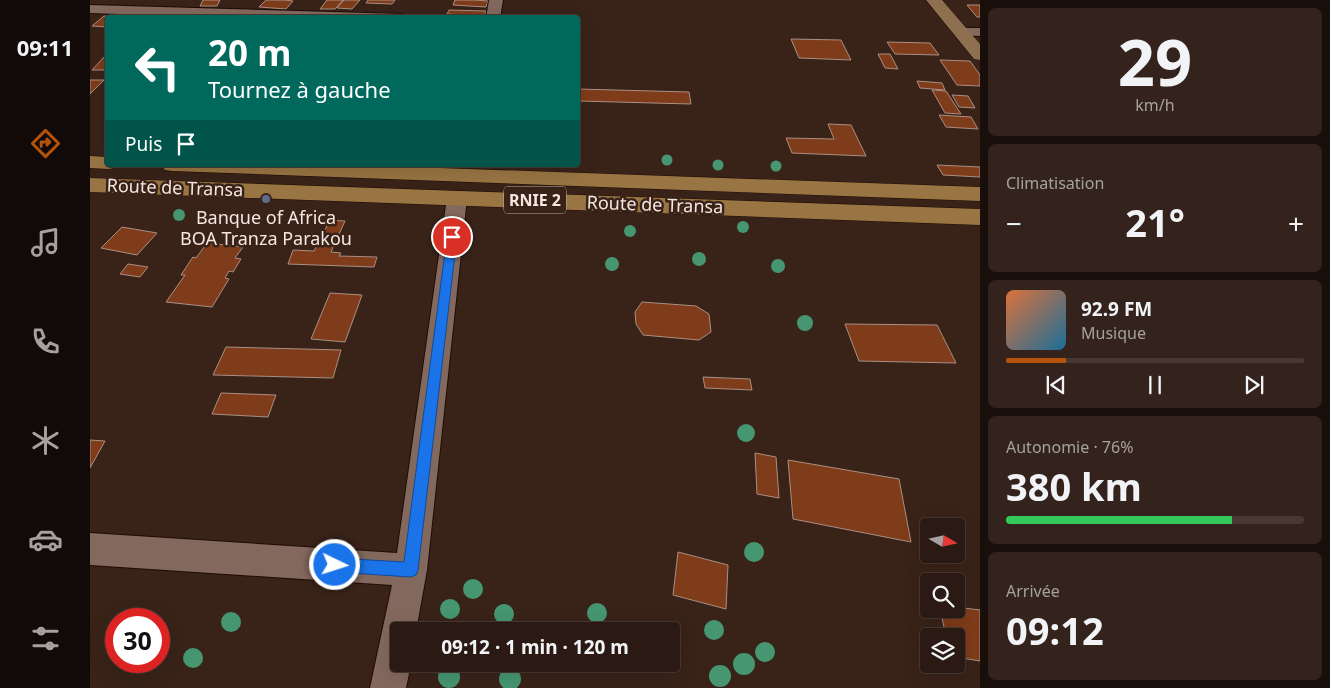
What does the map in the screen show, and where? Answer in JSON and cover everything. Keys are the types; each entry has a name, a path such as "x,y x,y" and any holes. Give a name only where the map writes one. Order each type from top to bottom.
{"main road":[{"name":"Route de Transa","path":"90,162 105,163"},
{"name":"Route de Transa","path":"210,167 460,180 548,201 980,216"},
{"name":"Route de Transa","path":"90,185 550,179 980,194"},
{"path":"548,201 550,179"}],"street":[{"path":"304,15 318,0"},
{"path":"494,15 496,0"},
{"path":"934,0 980,55"},
{"path":"90,9 273,15"},
{"path":"960,32 980,32"},
{"path":"401,622 411,570 460,180"},
{"path":"90,549 411,570"},
{"path":"388,688 391,672"}],"building":[{"path":"203,0 220,0 217,6 200,6"},
{"path":"266,0 293,1 286,9 259,7"},
{"path":"327,0 343,0 335,9 320,9"},
{"path":"344,0 360,0 352,9 337,8"},
{"path":"368,0 395,0 392,4 366,3"},
{"path":"455,0 488,1 486,7 453,5"},
{"path":"967,5 980,5 980,17 977,17"},
{"path":"449,10 486,11 484,15 447,14"},
{"path":"104,16 105,16 105,27 92,26"},
{"path":"791,39 841,40 851,60 799,58"},
{"path":"887,42 930,43 939,55 895,54"},
{"path":"878,54 890,54 898,69 885,68"},
{"path":"105,56 105,70 92,70"},
{"path":"940,60 970,61 980,75 980,86 957,85"},
{"path":"90,80 104,80 90,94"},
{"path":"917,81 942,83 945,90 920,88"},
{"path":"580,89 689,92 691,104 580,101"},
{"path":"932,90 946,91 961,114 945,113"},
{"path":"952,95 968,96 975,108 959,107"},
{"path":"939,115 971,117 978,129 946,127"},
{"path":"828,124 851,125 866,156 792,153 786,138 834,139"},
{"path":"937,165 980,167 980,177 943,175"},
{"path":"330,220 345,221 331,252 341,253 339,256 377,257 374,267 288,264 293,250 314,251"},
{"path":"122,227 157,233 137,255 101,248"},
{"path":"207,243 243,247 235,258 241,259 233,272 229,271 225,278 229,279 212,307 166,302 185,275 181,275 193,257 196,258"},
{"path":"128,264 148,267 140,277 120,274"},
{"path":"330,293 362,295 345,342 311,339"},
{"path":"642,302 696,306 709,314 711,332 699,340 643,335 636,324 635,312"},
{"path":"845,324 937,325 956,363 859,361"},
{"path":"226,347 341,350 333,378 213,375"},
{"path":"703,377 750,379 752,390 705,388"},
{"path":"221,393 276,395 268,417 212,414"},
{"path":"90,440 105,441 90,468"},
{"path":"755,453 776,457 779,498 757,494"},
{"path":"788,460 899,479 911,542 793,519"},
{"path":"678,552 728,565 726,609 673,595"},
{"path":"965,608 980,610 980,661 965,658 965,628 944,628 942,618 965,618"}],"place":[{"name":"Banque of Africa BOA Tranza Parakou","path":"266,199"}],"route":[{"path":"335,565 411,570 452,237"}]}
